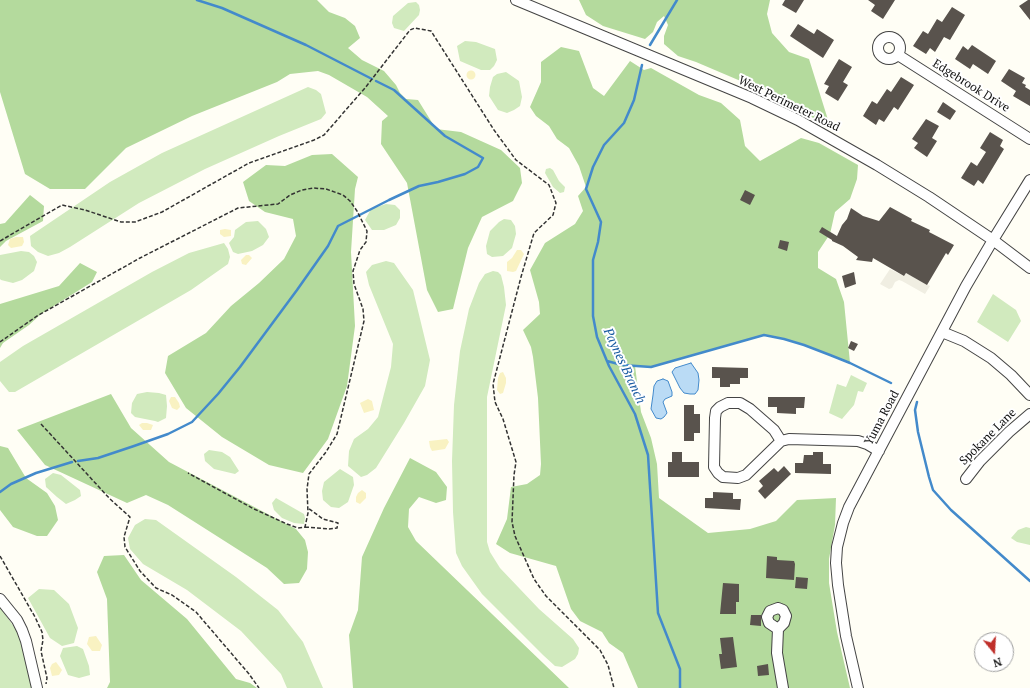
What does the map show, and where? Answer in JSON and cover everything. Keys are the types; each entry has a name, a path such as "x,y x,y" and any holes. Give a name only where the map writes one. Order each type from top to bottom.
{"street":[{"name":"West Perimeter Road","path":"516,0 752,98 798,120 877,165 929,197 993,240 1030,268"},
{"name":"Edgebrook Drive","path":"898,55 1030,139"},
{"name":"Yuma Road","path":"858,688 839,596 837,574 837,548 843,523 849,507 942,332 993,240 1030,180"},
{"path":"942,332 964,341 992,358 1030,394"},
{"path":"781,441 774,430 750,409 740,403 728,403 716,411 714,467 723,477 738,478 746,475 781,441 789,439 858,441 879,451"},
{"name":"Spokane Lane","path":"966,479 998,442 1030,414"},
{"path":"0,599 17,620 22,630 37,688"},
{"path":"778,629 778,653 783,688"}],"path":[{"path":"0,241 62,205 85,210 121,222 136,222 162,212 249,163 314,140 324,135 365,88 410,30 415,28 431,31 494,130 516,160 549,185 556,203 553,215 547,223 534,233 493,384 495,402 513,448 516,462 512,522 515,536 534,579 546,596 600,650 608,665 614,688"},
{"path":"0,342 37,316 140,258 238,208 278,204 290,195 302,190 313,188 326,189 343,195 350,201 357,211 367,231 367,238 360,250 353,271 354,284 363,309 364,321 337,434 326,452 309,474 307,489 308,508 305,527"},
{"path":"41,424 110,500 130,517 124,537 125,546 140,572 156,588 172,594 196,612 249,674 258,688"},
{"path":"188,473 254,509 298,528 337,528 338,523 323,519 308,508"},
{"path":"0,556 36,617 42,632 44,640 42,650 47,678 45,688"}],"green space":[{"path":"0,0 317,0 329,12 345,18 355,26 360,38 348,48 362,60 384,71 406,99 418,100 436,129 461,132 501,150 520,168 522,183 513,201 482,217 468,248 453,309 438,312 427,290 407,183 381,144 382,121 388,116 367,97 329,75 318,71 290,74 277,82 192,116 126,148 85,189 50,189 25,174 0,92"},
{"path":"579,0 770,0 767,14 772,33 789,52 809,59 829,123 819,122 776,93 750,85 678,56 664,44 664,36 668,25 664,16 657,22 653,32 645,39 603,26 586,15"},
{"path":"416,2 419,5 419,15 404,31 394,28 392,23 393,16 408,3"},
{"path":"465,41 476,42 495,49 497,60 490,70 481,70 460,61 457,46"},
{"path":"561,47 579,51 593,88 604,96 630,61 644,70 651,68 699,95 721,103 740,120 745,146 760,161 801,138 819,143 858,165 857,179 850,199 835,212 830,234 818,252 818,268 836,279 844,302 850,363 804,345 764,335 651,367 635,366 641,412 651,438 657,464 659,498 708,533 750,529 776,521 797,500 836,498 835,525 829,559 829,583 837,632 850,688 638,688 623,653 609,643 602,632 580,621 571,609 556,566 510,553 496,544 507,519 511,487 527,484 540,475 541,464 538,398 531,347 523,330 540,314 539,302 530,270 545,243 575,224 583,211 578,196 586,187 579,166 569,148 557,139 549,126 536,116 530,107 541,82 541,62"},
{"path":"506,72 519,81 522,97 520,106 507,113 498,110 489,96 493,77 497,74"},
{"path":"308,87 321,94 326,113 321,119 205,169 139,203 59,253 48,256 38,252 31,246 30,236 110,182 162,153"},
{"path":"332,154 358,177 355,189 351,252 355,326 347,386 328,439 303,473 269,465 222,437 186,408 165,373 168,356 206,333 231,306 259,283 284,259 296,236 293,219 265,212 249,201 243,182 266,165 285,166 312,155"},
{"path":"550,168 565,187 564,192 560,193 553,187 545,173 546,169"},
{"path":"30,195 44,206 43,221 6,241 0,247 0,224 5,223"},
{"path":"386,204 395,205 400,210 400,218 396,225 384,230 372,230 365,220 371,209"},
{"path":"504,219 511,220 515,226 516,234 512,248 503,256 492,257 487,254 486,246 490,231"},
{"path":"258,221 266,229 269,237 263,245 252,251 238,254 233,252 229,243 234,237 235,230 246,222"},
{"path":"224,243 228,249 230,257 228,264 191,290 15,392 9,392 0,381 0,362 23,346 152,272 189,253"},
{"path":"21,251 29,252 34,256 37,262 34,271 22,280 13,283 1,280 0,255"},
{"path":"386,261 394,263 413,290 430,360 425,386 404,423 376,468 367,475 361,477 348,466 349,451 354,439 368,429 378,417 391,367 393,344 369,285 366,272 372,265"},
{"path":"80,263 97,272 92,282 41,314 29,325 3,343 0,348 0,304 59,286"},
{"path":"493,271 498,272 501,275 506,305 487,397 487,542 490,552 500,568 539,609 573,639 579,648 575,659 562,667 555,666 482,594 462,566 456,553 453,512 452,461 454,405 460,351 469,309 479,283 485,274"},
{"path":"993,294 1016,310 1021,321 1008,342 977,322"},
{"path":"851,375 867,383 863,392 858,391 854,405 842,419 829,413 837,384 846,387"},
{"path":"147,392 166,395 166,418 158,422 135,417 131,413 132,403 137,394"},
{"path":"111,394 131,428 169,462 296,529 305,540 308,552 307,569 299,583 284,584 267,568 168,505 146,495 127,503 45,465 17,430"},
{"path":"0,446 8,448 26,478 47,493 55,506 58,520 47,536 37,536 13,527 0,510"},
{"path":"209,450 222,452 230,457 239,471 235,474 214,469 205,461 204,454"},
{"path":"410,458 436,472 447,487 446,500 436,503 419,497 409,509 408,527 416,541 569,688 353,688 349,635 358,610 362,557 384,508"},
{"path":"340,469 353,477 354,485 348,502 339,508 331,507 323,500 322,491 324,482"},
{"path":"53,473 61,475 80,490 81,496 66,504 57,497 46,487 45,479"},
{"path":"276,498 304,514 304,524 294,523 282,518 274,510 272,503"},
{"path":"145,519 156,520 236,577 278,610 303,642 323,688 287,688 281,674 241,631 187,590 143,564 130,549 128,538 135,525"},
{"path":"1026,527 1030,528 1030,545 1017,542 1011,538 1018,530"},
{"path":"124,555 141,580 187,619 236,679 250,683 257,688 107,688 110,682 107,599 97,572 104,556"},
{"path":"39,589 54,590 69,604 78,628 74,643 62,646 50,638 28,598"},
{"path":"0,607 19,634 34,688 0,688"},
{"path":"77,646 83,649 89,666 90,675 79,678 68,675 60,656 63,648"}],"sand":[{"path":"471,70 476,75 471,80 466,75"},
{"path":"220,230 231,230 231,236 224,237 220,234"},
{"path":"23,237 24,242 22,246 11,248 8,245 10,239"},
{"path":"517,250 521,250 524,254 516,271 507,271 507,262 512,258"},
{"path":"246,255 249,255 252,258 246,265 242,264 241,260"},
{"path":"503,372 506,378 506,383 503,393 500,394 497,390 498,378 500,373"},
{"path":"171,397 175,397 179,403 180,407 177,410 172,408 169,401"},
{"path":"368,399 372,401 374,410 364,413 360,403"},
{"path":"142,423 153,425 151,430 143,430 139,425"},
{"path":"447,439 449,442 445,449 432,451 429,441"},
{"path":"362,490 366,493 366,498 360,504 356,502 356,497"},
{"path":"96,636 102,645 100,651 92,651 87,644 89,637"},
{"path":"56,662 62,670 59,675 52,676 50,668 52,664"}],"shaded area":[{"path":"890,269 904,276 906,273 930,286 925,294 899,280 895,282 892,288 889,289 880,284"}],"water":[{"path":"691,363 698,373 699,380 698,390 695,394 684,393 672,372 675,368"},
{"path":"663,379 668,381 672,396 665,399 663,402 667,413 661,419 656,418 651,409 654,386 657,381"}],"building":[{"path":"785,0 804,0 796,13 782,5"},
{"path":"868,0 895,0 883,19 871,11 875,5"},
{"path":"1030,0 1030,20 1019,6"},
{"path":"952,7 965,15 950,40 944,37 935,52 930,48 926,54 913,46 923,31 928,34 937,19 942,22"},
{"path":"798,24 814,34 817,29 834,40 823,58 790,36"},
{"path":"972,45 996,61 988,74 973,64 970,69 955,59 963,46 968,50"},
{"path":"839,59 852,67 843,82 848,85 838,101 825,93 829,86 824,84"},
{"path":"1009,69 1025,78 1022,83 1030,90 1030,106 1013,96 1016,91 1001,81"},
{"path":"901,77 914,85 898,110 894,107 884,122 879,119 876,125 863,116 872,101 877,104 887,89 891,92"},
{"path":"943,102 956,111 950,120 937,112"},
{"path":"926,119 939,126 932,138 937,141 927,157 914,148 918,143 912,139"},
{"path":"990,132 1003,140 1000,146 1004,149 983,184 978,180 974,186 961,178 971,162 977,166 986,152 980,148"},
{"path":"745,190 755,195 750,205 740,200"},
{"path":"890,207 912,219 911,221 930,230 929,232 954,245 948,255 946,253 927,285 906,273 904,276 873,258 872,262 856,260 858,257 819,232 822,227 837,236 842,225 847,219 851,208 863,216 879,221"},
{"path":"780,240 789,242 787,251 778,248"},
{"path":"854,272 856,284 845,288 842,276"},
{"path":"851,341 858,344 854,351 848,348"},
{"path":"712,367 748,368 748,378 740,378 740,384 730,384 730,387 720,387 720,378 712,378"},
{"path":"768,397 805,397 804,408 796,408 796,414 777,413 777,407 768,407"},
{"path":"684,405 694,405 694,414 700,414 700,433 694,433 694,441 684,441"},
{"path":"672,452 682,452 682,462 699,462 699,477 668,477 668,462 672,462"},
{"path":"813,452 823,452 823,464 831,464 831,474 795,473 795,463 803,463 804,455 813,455"},
{"path":"784,466 791,474 765,499 758,491 763,486 759,481 774,468 778,472"},
{"path":"713,492 733,493 733,499 741,499 740,510 705,508 705,498 713,498"},
{"path":"767,556 777,557 777,560 794,561 794,580 766,578"},
{"path":"796,577 808,578 807,589 795,588"},
{"path":"723,583 739,584 739,602 736,602 736,614 720,614"},
{"path":"751,615 761,615 761,626 750,625"},
{"path":"733,637 737,667 721,669 719,654 722,654 720,638"},
{"path":"768,664 769,675 758,676 757,666"}],"waterway":[{"path":"197,0 222,8 306,45 372,79"},
{"name":"Paynes Branch","path":"650,45 677,0"},
{"name":"Paynes Branch","path":"642,65 634,100 624,123 604,145 593,167 586,189 601,222 593,260 593,316 597,337 609,366 635,414 648,455 658,613 680,669 680,688"},
{"path":"78,461 98,458 134,446 168,434 192,422 240,367 328,246 338,226 419,186 465,174 478,167 483,158 445,136 394,90 376,81"},
{"path":"607,361 622,365 651,367 764,335 804,345 850,363 891,383"},
{"path":"917,402 915,410 918,432 933,490 951,510 1030,581"},
{"path":"0,492 11,484 36,473 72,462"}]}
